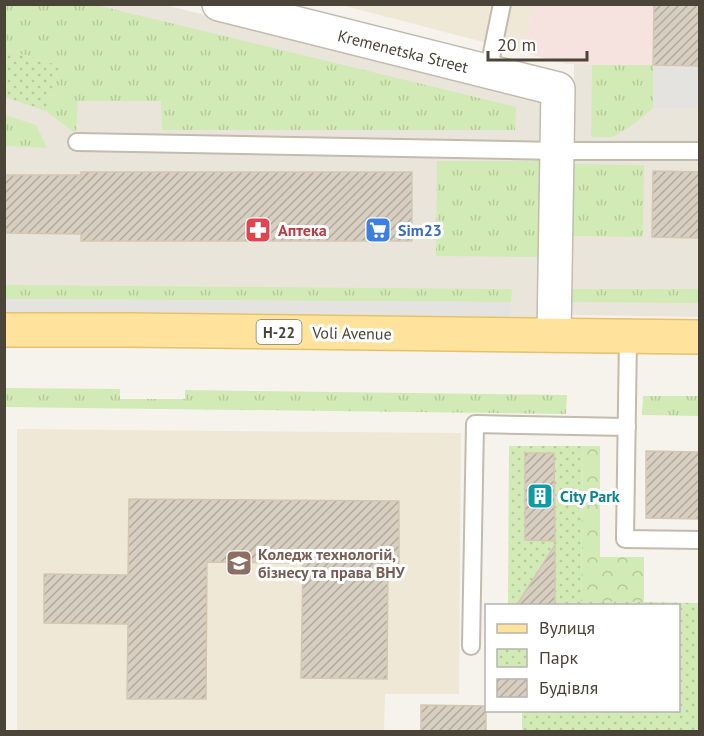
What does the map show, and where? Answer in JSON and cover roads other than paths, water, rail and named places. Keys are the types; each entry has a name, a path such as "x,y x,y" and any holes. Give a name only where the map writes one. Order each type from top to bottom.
{"main road":[{"name":"Voli Avenue","path":"4,330 699,338"}],"street":[{"name":"Kremenetska Street","path":"219,4 558,89 554,335"}],"lane":[{"path":"488,72 502,4"},
{"path":"77,142 558,151 699,151"},
{"path":"628,337 625,539 699,540"},
{"path":"471,646 475,424 627,427"}],"place":[{"name":"Аптека","path":"258,230"},
{"name":"Sim23","path":"378,230"},
{"name":"City Park","path":"540,496"},
{"name":"Коледж технологій, бізнесу та права ВНУ","path":"239,563"}]}
